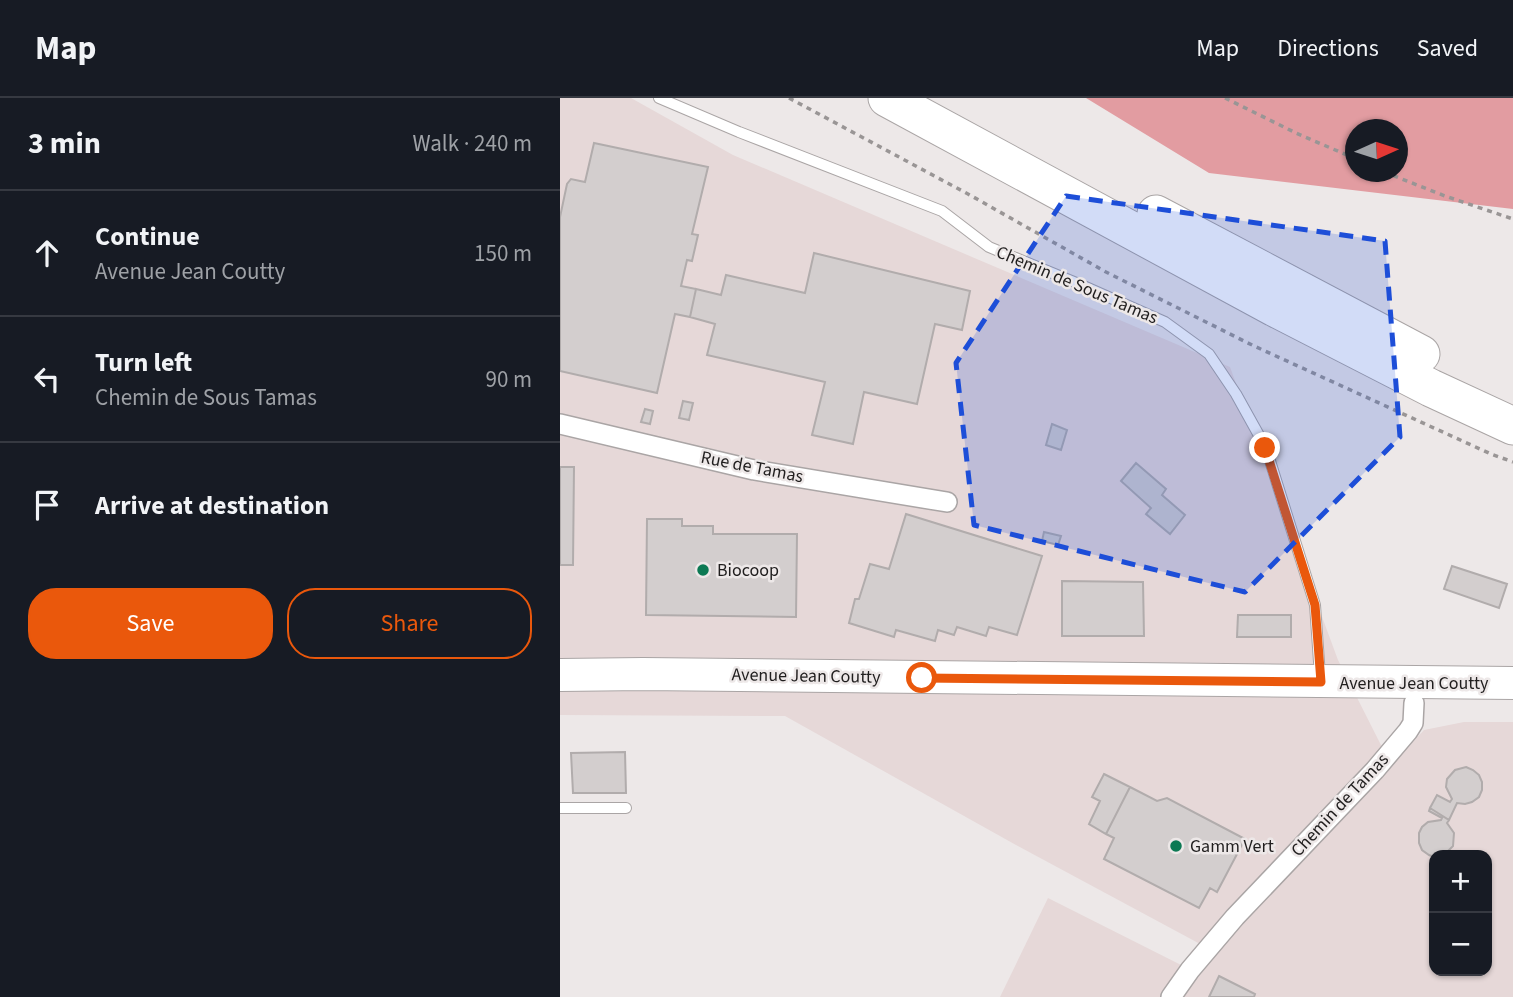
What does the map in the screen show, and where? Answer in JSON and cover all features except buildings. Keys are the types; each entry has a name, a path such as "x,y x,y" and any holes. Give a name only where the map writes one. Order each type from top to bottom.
{"highway":[{"path":"887,98 1275,308 1431,388 1513,426"},
{"path":"939,98 1324,304 1513,399"}],"main road":[{"name":"Avenue Jean Coutty","path":"560,675 1513,683"},
{"name":"Avenue Jean Coutty","path":"560,695 1513,703"}],"street":[{"name":"Rue de Tamas","path":"560,424 754,470 947,502"},
{"name":"Chemin de Tamas","path":"1171,997 1235,917 1375,770 1408,731 1413,723 1414,703"}],"lane":[{"name":"Chemin de Sous Tamas","path":"659,98 738,132 942,211 989,247 1166,323 1209,355 1236,394 1265,448 1315,605 1321,682"},
{"path":"560,808 626,808"}],"path":[{"path":"789,98 1106,271 1254,346 1513,462"},
{"path":"1225,98 1345,154"},
{"path":"1408,182 1513,219"}],"highlighted area":[{"path":"1066,196 1385,241 1400,437 1245,592 974,525 956,363"}],"shaded area":[{"path":"560,98 631,98 733,155 1230,367 1338,660 1385,753 1202,945 785,716 560,715"},
{"path":"1086,98 1513,98 1513,209 1209,173"},
{"path":"1464,722 1513,722 1513,997 1000,997 1048,898 1195,972 1424,730"}],"place":[{"name":"Biocoop","path":"703,570"},
{"name":"Gamm Vert","path":"1176,846"}],"route":[{"path":"922,678 1321,682 1315,605 1265,448"}]}
